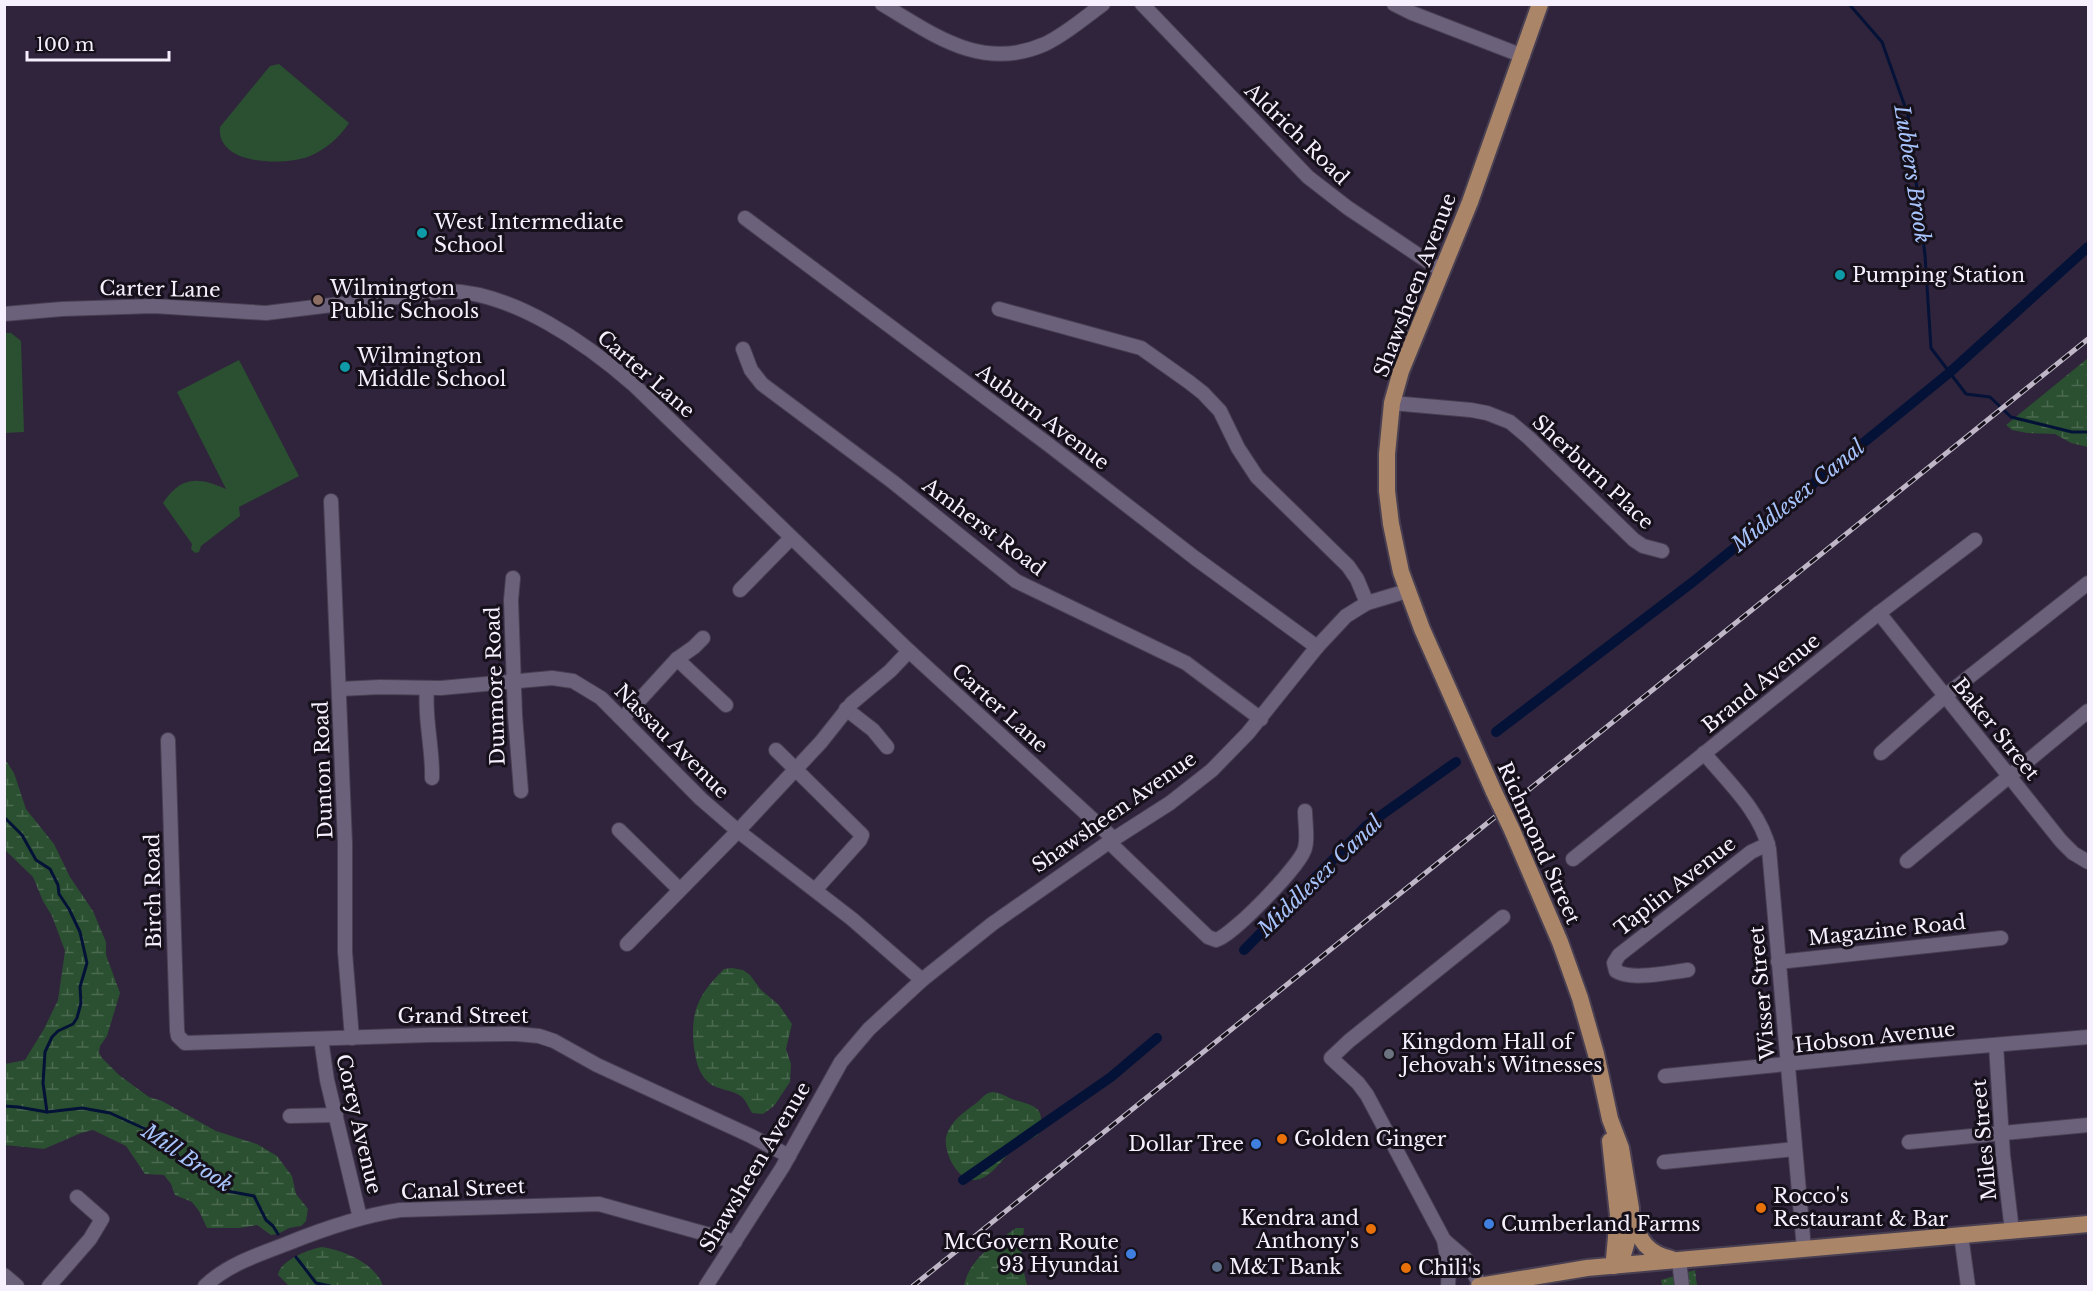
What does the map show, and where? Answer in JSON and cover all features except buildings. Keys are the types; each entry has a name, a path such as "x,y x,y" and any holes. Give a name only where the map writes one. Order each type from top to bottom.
{"main road":[{"name":"Shawsheen Avenue","path":"1407,591 1393,540 1387,491 1387,454 1392,403 1407,355 1470,202 1540,4"},
{"name":"Richmond Street","path":"1407,591 1560,942 1576,988 1596,1054 1610,1119 1621,1148 1631,1208 1627,1248 1613,1266"},
{"name":"Richmond Street","path":"1610,1119 1618,1215 1613,1266"},
{"path":"1631,1208 1635,1228 1643,1244 1656,1254 1679,1260"},
{"path":"1480,1286 1548,1273 1613,1266 2088,1224"}],"street":[{"path":"882,4 950,44 971,51 992,54 1025,51 1045,44 1103,4"},
{"name":"Aldrich Road","path":"1142,4 1308,177 1348,208 1442,271"},
{"path":"1394,4 1523,56"},
{"name":"Auburn Avenue","path":"745,218 1049,445 1195,558 1317,647"},
{"name":"Carter Lane","path":"4,314 62,309 154,306 266,313 435,292 466,293 486,297 534,317 607,362 662,411 909,651 1112,840 1208,937 1216,940 1234,930 1273,890 1303,854 1306,842 1305,811"},
{"path":"999,309 1141,348 1203,393 1220,411 1238,448 1257,477 1348,566 1357,579 1367,603"},
{"name":"Amherst Road","path":"743,349 751,370 762,384 893,482 1009,576 1029,589 1186,663 1261,718"},
{"name":"Sherburn Place","path":"1392,403 1479,411 1510,422 1634,540 1644,546 1662,551"},
{"name":"Dunton Road","path":"331,501 345,843 345,952 352,1038"},
{"path":"740,590 791,538"},
{"name":"Brand Avenue","path":"1573,859 1879,613 1975,540"},
{"name":"Dunmore Road","path":"513,578 511,600 520,791"},
{"path":"1881,753 1945,696 2088,583"},
{"name":"Shawsheen Avenue","path":"706,1287 789,1156 849,1051 880,1018 922,980 1011,910 1198,782 1225,758 1261,718 1317,647 1346,616 1367,603 1407,591"},
{"name":"Baker Street","path":"1879,613 2071,851 2088,862"},
{"path":"623,718 677,659 703,638"},
{"path":"627,944 738,831 821,742 846,710 909,651"},
{"path":"677,659 726,705"},
{"name":"Nassau Avenue","path":"340,689 427,688 552,678 573,681 591,690 623,718 693,791 738,831 864,929 922,980"},
{"path":"427,688 426,708 433,762 432,778"},
{"path":"846,710 873,730 887,747"},
{"path":"1907,861 2088,711"},
{"name":"Birch Road","path":"168,740 177,1030 182,1040"},
{"path":"776,750 862,835 815,890"},
{"name":"Wisser Street","path":"1704,753 1757,818 1768,844 1804,1250"},
{"path":"619,830 679,889"},
{"name":"Taplin Avenue","path":"1688,970 1631,975 1620,974 1615,967 1617,957 1629,947 1751,852 1768,844"},
{"path":"1448,1287 1449,1269 1444,1240 1367,1095 1332,1058 1349,1041 1503,917"},
{"name":"Magazine Road","path":"1778,962 2001,938"},
{"name":"Grand Street","path":"182,1040 190,1044 517,1034 539,1036 554,1041 597,1065 745,1133 789,1156"},
{"name":"Hobson Avenue","path":"1665,1076 2088,1037"},
{"name":"Corey Avenue","path":"321,1039 324,1066 360,1218"},
{"name":"Miles Street","path":"1996,1045 2001,1133 2012,1231"},
{"path":"290,1116 336,1115"},
{"path":"1909,1142 2088,1125"},
{"path":"1664,1162 1795,1149"},
{"path":"49,1287 90,1239 102,1219 77,1197"},
{"name":"Canal Street","path":"205,1287 220,1274 247,1259 328,1227 387,1212 416,1209 593,1204 617,1208 735,1242"},
{"path":"1961,1235 1968,1287"},
{"path":"1444,1240 1465,1258 1480,1286"},
{"path":"1679,1260 1682,1287"},
{"path":"4,1275 17,1287"}],"green space":[{"path":"279,64 349,123 332,142 310,156 270,162 240,156 229,149 222,140 220,127 270,66"},
{"path":"4,333 11,333 21,341 24,432 5,433"},
{"path":"2088,358 2088,447 2071,443 2055,434 2027,433 2012,430 2006,425"},
{"path":"239,360 299,476 239,507 240,516 195,553 191,549 192,544 163,503 177,487 192,481 208,482 226,489 177,392"},
{"path":"4,758 14,773 26,809 54,844 70,877 93,911 106,942 106,955 120,993 107,1036 100,1046 99,1053 102,1058 119,1075 149,1097 162,1101 216,1131 257,1144 277,1156 292,1176 296,1194 308,1209 306,1221 301,1226 271,1235 257,1225 239,1228 207,1228 192,1202 175,1195 164,1175 145,1174 126,1146 93,1130 44,1149 5,1145 5,1064 25,1060 44,1029 58,1000 65,951 52,916 33,877 5,850"},
{"path":"724,969 743,970 750,975 761,990 779,1005 792,1024 786,1049 791,1064 790,1082 774,1106 763,1114 752,1113 742,1097 708,1082 700,1070 694,1048 693,1024 698,1004 715,978"},
{"path":"993,1092 1036,1108 1041,1118 1041,1125 1038,1135 1014,1149 986,1176 975,1180 968,1179 957,1170 948,1155 947,1134 958,1117 985,1095"},
{"path":"1016,1228 1024,1228 1021,1258 1027,1286 964,1286 977,1260"},
{"path":"322,1247 340,1251 358,1259 374,1271 383,1286 289,1286 278,1275 283,1265 289,1261 310,1250"},
{"path":"1695,1270 1697,1286 1662,1286 1661,1280"}],"waterway":[{"name":"Lubbers Brook","path":"1849,4 1882,42 1908,115 1925,255 1931,348 1966,394 1990,397 2011,417 2072,432 2088,432"},
{"name":"Middlesex Canal","path":"1496,732 1694,581 1949,373 2088,247"},
{"name":"Middlesex Canal","path":"1244,950 1366,826 1456,762"},
{"path":"4,817 22,835 36,860 50,869 58,885 59,894 80,932 87,963 80,987 81,1003 77,1018 73,1024 58,1031 52,1037 45,1052 43,1083 47,1112"},
{"name":"Middlesex Canal","path":"963,1180 1111,1077 1157,1038"},
{"name":"Mill Brook","path":"4,1106 47,1112 82,1108 110,1113 152,1132 184,1162 227,1191 254,1196 266,1220 278,1234"},
{"name":"Mill Brook","path":"296,1257 316,1283 330,1286"}],"railway":[{"path":"913,1286 2088,339"}],"place":[{"name":"West Intermediate School","path":"422,233"},
{"name":"Pumping Station","path":"1840,275"},
{"name":"Wilmington Public Schools","path":"318,300"},
{"name":"Wilmington Middle School","path":"345,367"},
{"name":"Kingdom Hall of Jehovah's Witnesses","path":"1389,1054"},
{"name":"Golden Ginger","path":"1282,1139"},
{"name":"Dollar Tree","path":"1256,1144"},
{"name":"Rocco's Restaurant & Bar","path":"1761,1208"},
{"name":"Cumberland Farms","path":"1489,1224"},
{"name":"Kendra and Anthony's","path":"1371,1229"},
{"name":"McGovern Route 93 Hyundai","path":"1131,1254"},
{"name":"M&T Bank","path":"1217,1267"},
{"name":"Chili's","path":"1406,1268"}]}
